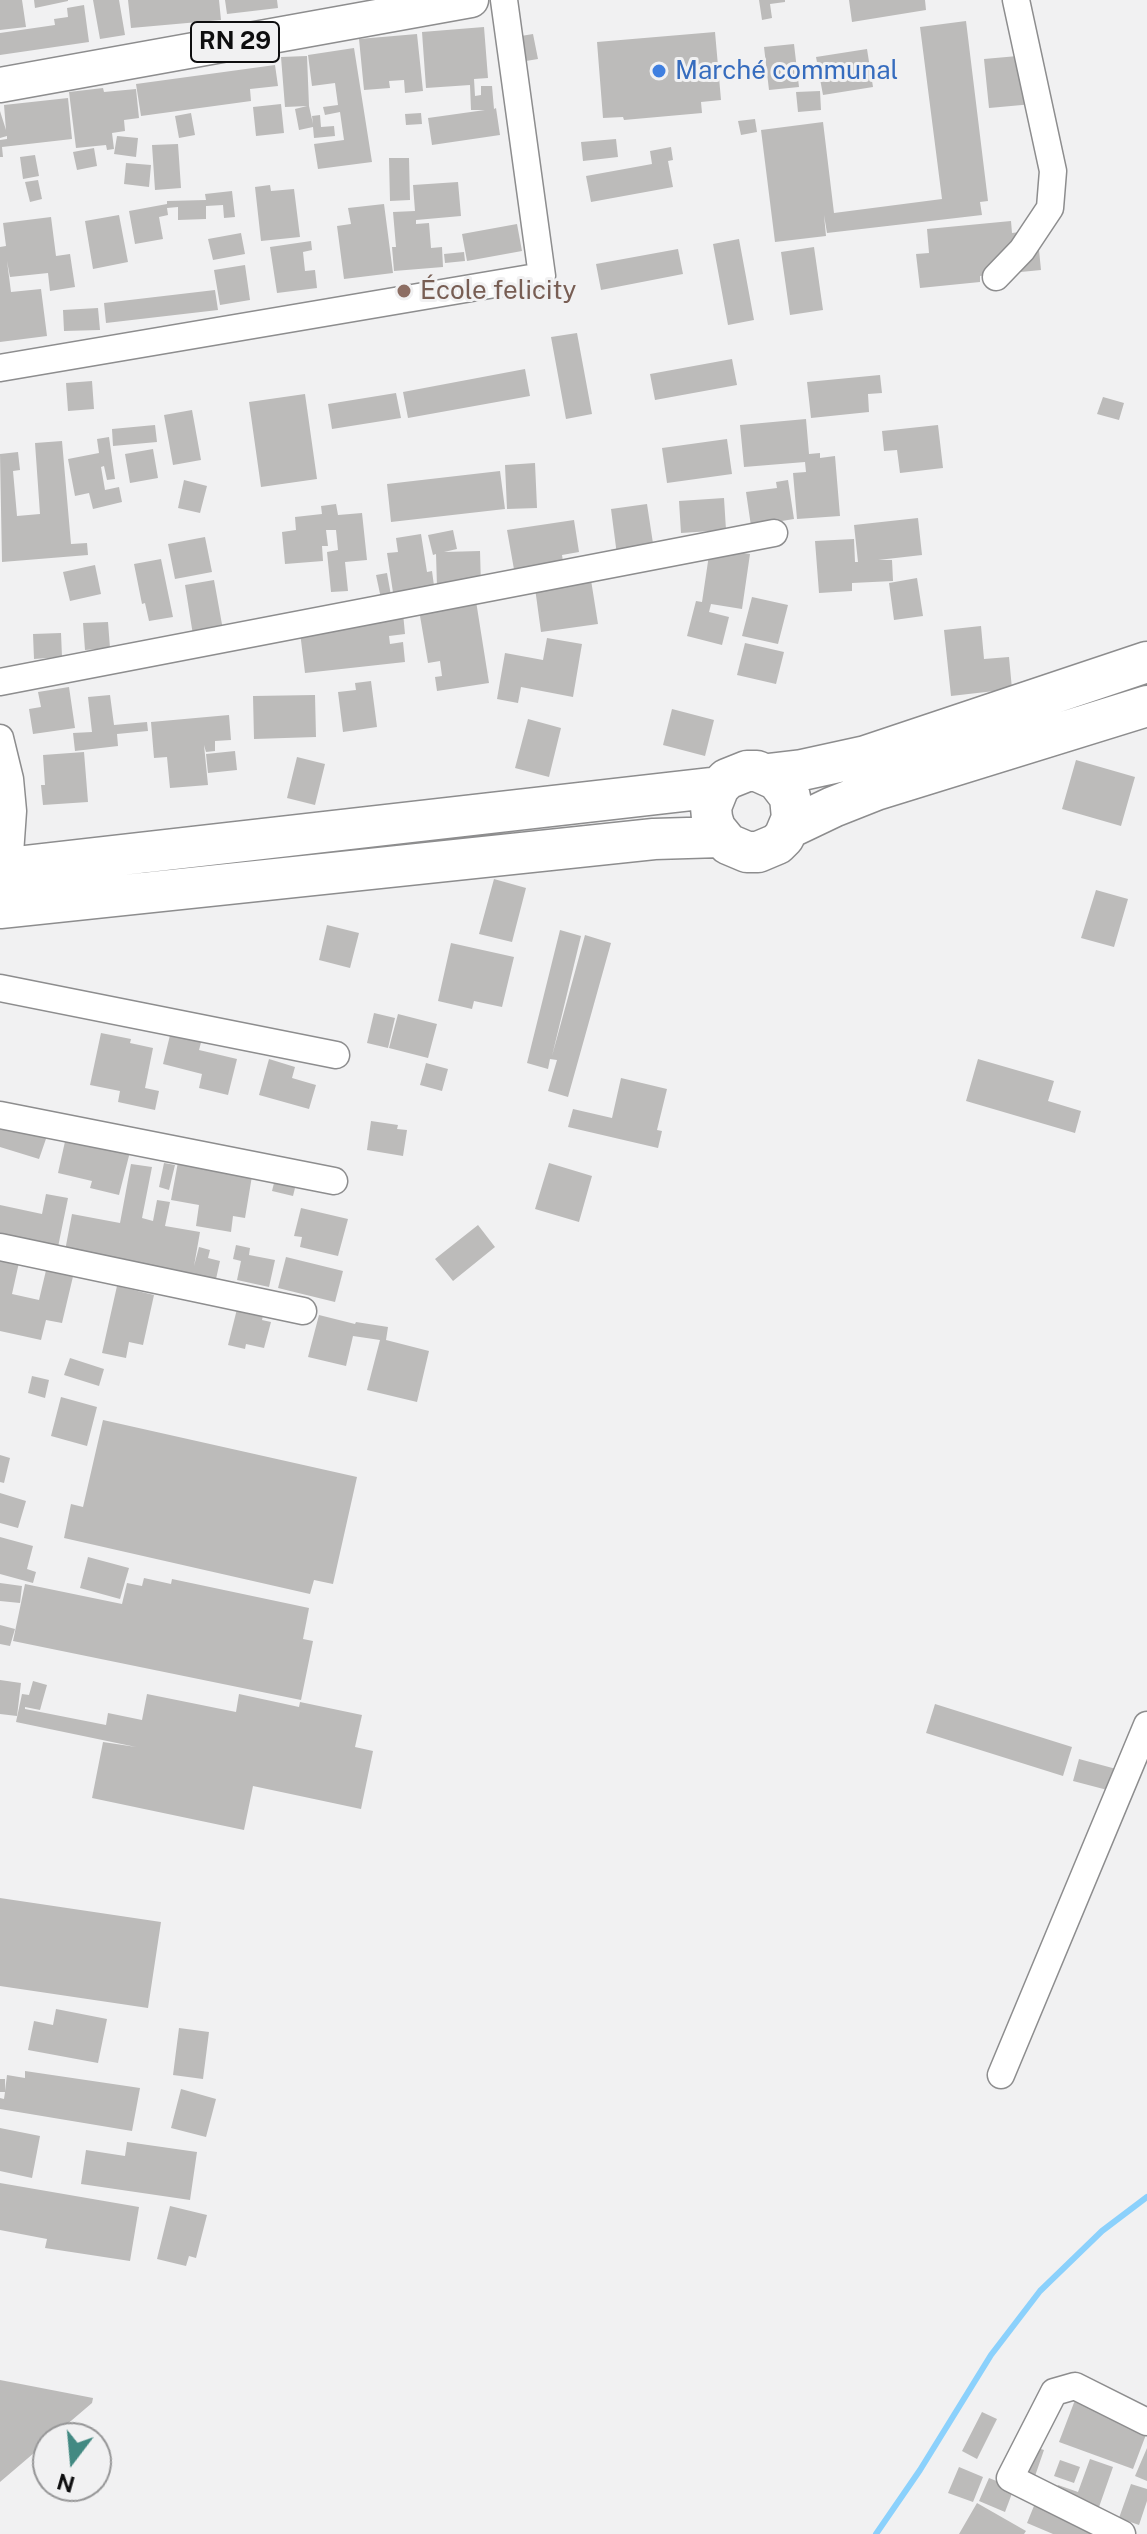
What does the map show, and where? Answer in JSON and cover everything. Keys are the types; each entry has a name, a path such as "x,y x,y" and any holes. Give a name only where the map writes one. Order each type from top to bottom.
{"highway":[{"path":"768,774 790,797 792,818 789,828 777,844 758,852 737,849 721,837 712,818 711,807 719,787 727,779 747,771 768,774 802,770 866,756 1147,662"},
{"path":"789,828 876,790 1147,706"},
{"path":"5,868 719,787"},
{"path":"0,908 654,839 721,837"}],"main road":[{"name":"RN 29","path":"0,85 471,0"}],"street":[{"path":"0,368 542,276 504,0"},
{"path":"996,277 1022,250 1050,208 1053,171 1016,0"},
{"path":"0,682 774,533"},
{"path":"0,738 10,779 13,811 5,868"},
{"path":"0,988 336,1055"},
{"path":"0,1115 334,1181"},
{"path":"0,1247 303,1311"},
{"path":"1001,2075 1147,1725"},
{"path":"1122,2534 1010,2478 1054,2392 1075,2386 1147,2422"}],"building":[{"path":"0,0 22,0 26,27 0,30"},
{"path":"34,0 68,0 68,1 35,8"},
{"path":"93,0 119,0 125,35 100,39"},
{"path":"128,0 219,0 221,20 131,28"},
{"path":"225,0 277,0 278,8 227,14"},
{"path":"759,0 785,2 770,4 772,18 762,20"},
{"path":"849,0 925,0 926,10 852,22"},
{"path":"84,5 89,42 0,55 0,33 55,25 54,19 68,17 67,8"},
{"path":"966,21 988,201 980,202 982,215 827,233 824,215 826,236 775,242 761,130 823,122 834,213 942,199 920,27"},
{"path":"484,27 488,78 474,79 475,96 481,95 481,86 492,86 500,135 432,145 428,118 485,110 471,110 470,85 426,88 422,32"},
{"name":"Marché communal","path":"715,32 721,100 701,102 702,113 624,120 623,117 603,118 597,42"},
{"path":"417,34 423,91 405,93 404,80 389,81 390,88 364,90 359,39"},
{"path":"533,34 538,59 520,62 515,37"},
{"path":"794,44 799,87 769,90 764,47"},
{"path":"354,48 372,162 318,169 314,144 344,140 340,112 325,115 323,107 338,105 335,83 312,86 308,55"},
{"path":"867,49 873,87 823,95 816,57"},
{"path":"1029,55 1033,104 989,108 984,59"},
{"path":"307,56 309,106 313,124 312,116 320,115 321,127 334,126 335,136 314,138 313,127 299,130 295,109 307,106 285,107 281,57"},
{"path":"275,65 278,86 250,89 251,101 141,116 136,84"},
{"path":"103,88 104,92 136,89 139,118 124,120 125,131 112,133 114,149 107,150 106,145 76,148 69,92"},
{"path":"820,91 821,110 798,112 796,92"},
{"path":"68,98 72,139 2,147 3,157 0,157 0,140 7,139 7,136 0,138 0,111 6,130 4,105"},
{"path":"281,104 284,133 256,136 253,107"},
{"path":"191,113 195,135 179,138 175,116"},
{"path":"421,113 422,124 406,125 405,114"},
{"path":"755,119 757,132 741,135 738,121"},
{"path":"117,136 138,138 136,157 114,154"},
{"path":"616,139 618,157 583,161 581,142"},
{"path":"178,144 181,188 155,190 152,145"},
{"path":"671,147 673,160 668,161 673,187 591,202 586,176 652,164 650,151"},
{"path":"94,148 97,166 77,170 73,152"},
{"path":"35,155 39,176 23,179 20,157"},
{"path":"389,158 409,158 410,200 390,201"},
{"path":"126,163 151,165 149,187 124,184"},
{"path":"38,180 42,199 30,202 25,182"},
{"path":"458,182 461,216 416,220 416,224 429,223 431,248 442,247 443,267 394,271 392,247 396,247 393,212 415,211 413,185"},
{"path":"270,185 271,191 294,189 300,237 261,241 255,187"},
{"path":"232,191 235,217 224,218 223,205 206,206 206,219 178,220 178,207 167,208 168,215 159,217 163,239 135,244 129,211 167,204 167,201 206,200 205,194"},
{"path":"384,204 393,273 344,279 337,226 351,224 348,208"},
{"path":"119,215 128,262 93,269 85,221"},
{"path":"51,217 56,256 70,254 75,287 50,291 48,273 10,277 7,261 11,292 41,289 47,336 0,342 0,247 6,246 3,223"},
{"path":"1011,221 1012,233 1037,230 1041,270 980,276 980,282 920,288 916,254 929,253 927,229"},
{"path":"517,224 522,251 467,261 462,234"},
{"path":"241,233 245,254 213,260 208,239"},
{"path":"739,239 754,320 728,325 713,244"},
{"path":"311,241 312,250 303,252 305,271 315,270 317,288 277,293 270,247"},
{"path":"814,247 823,310 790,315 781,252"},
{"path":"678,249 683,274 601,290 596,264"},
{"path":"464,252 465,261 445,263 444,254"},
{"path":"245,265 250,300 220,305 214,270"},
{"path":"215,290 218,310 106,323 104,303"},
{"path":"98,308 100,330 64,331 63,310"},
{"path":"577,333 592,414 566,419 551,337"},
{"path":"732,359 737,385 655,400 650,374"},
{"path":"525,369 530,396 408,418 403,392"},
{"path":"880,375 882,393 868,394 869,412 811,418 807,382"},
{"path":"92,381 94,409 68,411 66,383"},
{"path":"396,393 401,418 332,429 328,404"},
{"path":"305,394 317,479 261,487 249,402"},
{"path":"1103,397 1124,403 1119,420 1097,414"},
{"path":"192,410 201,460 173,465 164,415"},
{"path":"806,419 809,454 820,453 820,458 835,456 840,516 797,519 793,473 806,472 805,462 744,467 740,425"},
{"path":"155,425 157,442 113,446 112,429"},
{"path":"938,425 943,468 900,473 897,450 884,451 882,431"},
{"path":"109,437 115,479 107,480 104,466 101,467 105,490 119,487 122,502 93,509 89,493 75,496 68,459 99,453 97,439"},
{"path":"727,439 732,474 667,483 662,448"},
{"path":"62,441 71,544 87,543 88,555 2,562 0,454 18,452 20,470 13,471 17,516 40,514 35,443"},
{"path":"153,449 158,478 130,483 125,454"},
{"path":"535,463 537,508 507,509 505,465"},
{"path":"500,471 505,509 391,522 387,484"},
{"path":"184,480 207,486 200,513 178,508"},
{"path":"788,480 794,519 751,526 746,492 777,488 776,482"},
{"path":"724,498 726,530 681,533 679,501"},
{"path":"336,504 338,515 362,513 367,560 345,562 348,591 331,592 327,552 338,550 336,530 326,530 328,546 322,546 323,561 285,564 282,532 296,530 295,517 322,514 321,506"},
{"path":"647,504 654,550 617,555 611,509"},
{"path":"918,518 922,555 878,560 892,560 893,581 852,583 852,591 819,593 815,541 854,539 855,562 858,562 854,525"},
{"path":"574,520 579,552 562,555 564,567 515,575 507,530"},
{"path":"453,530 457,549 444,552 480,551 481,586 437,587 436,554 433,555 428,535"},
{"path":"421,534 427,572 432,571 435,593 394,599 387,553 398,552 396,538"},
{"path":"205,537 212,572 175,579 168,544"},
{"path":"710,548 750,554 742,609 711,604 709,612 729,617 722,645 687,636 696,601 702,602"},
{"path":"161,559 173,617 149,621 145,603 142,604 134,564"},
{"path":"95,565 101,594 70,601 63,572"},
{"path":"387,573 392,601 382,603 376,575"},
{"path":"917,578 923,616 894,620 889,583"},
{"path":"214,580 223,630 193,635 185,585"},
{"path":"591,580 598,624 541,632 535,588"},
{"path":"752,597 788,605 778,644 742,636"},
{"path":"476,601 489,683 437,691 435,677 442,676 440,661 428,663 419,610"},
{"path":"403,613 405,634 389,636 390,644 403,642 405,662 305,673 299,624"},
{"path":"108,622 110,648 85,650 83,623"},
{"path":"981,626 984,659 1009,657 1012,689 951,696 944,630"},
{"path":"61,633 62,657 34,659 33,634"},
{"path":"547,638 582,644 573,697 521,687 518,703 497,699 505,653 543,660"},
{"path":"745,643 784,652 776,684 737,675"},
{"path":"371,681 377,727 343,732 338,692 356,690 355,683"},
{"path":"69,687 75,728 33,734 29,709 41,707 38,692"},
{"path":"110,695 114,725 147,722 148,731 117,734 118,746 75,751 73,733 92,732 88,697"},
{"path":"315,695 316,737 254,739 253,696"},
{"path":"672,709 714,720 705,756 663,745"},
{"path":"229,715 231,740 215,741 215,751 206,752 204,745 208,785 170,788 167,757 154,758 151,722"},
{"path":"528,719 561,728 549,777 515,768"},
{"path":"235,751 237,770 208,773 206,754"},
{"path":"84,752 88,802 43,805 43,755"},
{"path":"297,757 325,764 315,805 287,798"},
{"path":"1076,760 1135,777 1121,826 1062,809"},
{"path":"494,879 526,888 512,942 479,934"},
{"path":"1096,890 1128,899 1114,947 1081,938"},
{"path":"327,925 359,933 350,968 319,960"},
{"path":"560,930 581,936 552,1056 585,935 611,943 568,1097 548,1091 557,1060 550,1059 548,1069 527,1063"},
{"path":"451,943 514,957 502,1007 474,1001 472,1009 438,1001"},
{"path":"374,1013 395,1018 388,1048 367,1043"},
{"path":"398,1014 437,1024 428,1058 389,1048"},
{"path":"172,1027 203,1035 199,1050 237,1059 228,1095 199,1088 202,1074 163,1064"},
{"path":"101,1033 131,1039 130,1043 153,1048 145,1088 159,1091 155,1110 118,1102 120,1091 90,1085"},
{"path":"269,1059 295,1067 292,1078 316,1085 309,1109 259,1095"},
{"path":"978,1059 1054,1081 1048,1101 1081,1111 1075,1133 966,1101"},
{"path":"426,1063 448,1069 442,1091 420,1085"},
{"path":"621,1078 667,1089 657,1130 662,1131 658,1148 568,1127 573,1109 612,1118"},
{"path":"371,1121 398,1125 397,1129 407,1130 403,1156 367,1150"},
{"path":"0,1128 48,1133 39,1159 0,1147"},
{"path":"66,1137 132,1144 119,1195 90,1188 92,1181 58,1173"},
{"path":"178,1162 253,1170 245,1218 233,1216 231,1232 196,1226 199,1205 171,1200"},
{"path":"164,1163 175,1165 169,1190 159,1187"},
{"path":"549,1163 592,1176 579,1222 535,1209"},
{"path":"131,1164 152,1167 142,1218 153,1221 157,1200 170,1202 165,1226 200,1232 194,1266 199,1247 210,1250 208,1258 220,1261 216,1279 192,1273 191,1280 64,1256 72,1214 120,1223"},
{"path":"276,1175 297,1180 293,1196 272,1191"},
{"path":"46,1194 68,1198 58,1247 0,1235 0,1205 42,1214"},
{"path":"301,1208 348,1219 338,1256 300,1247 302,1237 294,1236"},
{"path":"478,1225 495,1247 453,1281 435,1259"},
{"path":"236,1245 250,1248 249,1255 275,1260 269,1287 237,1280 241,1261 233,1259"},
{"path":"0,1253 20,1258 12,1294 39,1300 48,1262 75,1268 62,1323 46,1320 41,1340 0,1331"},
{"path":"286,1257 343,1271 335,1302 278,1288"},
{"path":"117,1286 154,1295 143,1345 129,1342 126,1358 102,1353"},
{"path":"238,1305 264,1311 262,1320 271,1322 264,1348 246,1344 245,1349 228,1345"},
{"path":"319,1315 355,1324 388,1327 386,1340 429,1351 417,1402 367,1390 380,1340 353,1336 346,1366 308,1357"},
{"path":"70,1358 104,1369 99,1386 64,1375"},
{"path":"32,1376 49,1380 45,1398 28,1393"},
{"path":"61,1397 97,1407 87,1446 51,1436"},
{"path":"103,1420 357,1477 333,1584 314,1580 310,1594 64,1538 71,1504 83,1507"},
{"path":"0,1455 10,1458 4,1483 0,1482"},
{"path":"0,1493 26,1501 18,1528 0,1523"},
{"path":"0,1537 33,1546 27,1569 36,1572 33,1583 0,1574"},
{"path":"88,1557 129,1568 120,1599 80,1588"},
{"path":"144,1578 171,1584 172,1579 309,1608 303,1639 313,1641 301,1700 13,1641 25,1584 122,1604 127,1583 142,1586"},
{"path":"0,1583 22,1586 20,1603 0,1601"},
{"path":"0,1625 15,1629 10,1646 0,1644"},
{"path":"0,1680 21,1683 17,1716 0,1714"},
{"path":"33,1681 47,1685 40,1710 25,1709 106,1725 108,1713 142,1720 147,1694 236,1712 239,1694 299,1707 300,1702 362,1715 355,1747 373,1751 361,1809 253,1786 244,1830 92,1798 103,1742 136,1747 16,1722 22,1694 29,1695"},
{"path":"935,1704 1072,1747 1063,1776 926,1733"},
{"path":"1079,1759 1120,1770 1115,1792 1073,1781"},
{"path":"0,1898 161,1922 148,2008 0,1986"},
{"path":"56,2009 107,2019 98,2063 28,2050 34,2021 53,2025"},
{"path":"179,2028 209,2032 203,2079 173,2075"},
{"path":"25,2071 140,2088 132,2131 0,2109 0,2098 4,2099 5,2092 0,2092 0,2079 5,2079 5,2091 7,2075 25,2078"},
{"path":"181,2089 216,2099 206,2137 171,2128"},
{"path":"0,2128 40,2136 32,2178 0,2171"},
{"path":"127,2142 197,2152 190,2200 81,2184 86,2150 125,2156"},
{"path":"0,2183 139,2207 130,2261 45,2248 47,2239 0,2230"},
{"path":"170,2206 207,2215 196,2258 189,2256 186,2266 157,2259"},
{"path":"0,2380 93,2398 92,2403 70,2422 32,2422 32,2455 0,2482"},
{"path":"1075,2400 1147,2432 1133,2469 1059,2442"},
{"path":"982,2412 997,2419 977,2459 962,2451"},
{"path":"1014,2440 1044,2450 1035,2476 1005,2466"},
{"path":"1147,2448 1147,2481 1135,2476"},
{"path":"1090,2459 1113,2467 1099,2507 1056,2491 1058,2485 1078,2492"},
{"path":"1060,2460 1080,2467 1074,2483 1054,2476"},
{"path":"959,2467 983,2477 973,2502 948,2493"},
{"path":"989,2478 1014,2488 1005,2512 979,2501"},
{"path":"1131,2484 1147,2489 1147,2501 1139,2525 1119,2518"},
{"path":"1038,2496 1127,2534 1053,2534 1027,2523"},
{"path":"977,2503 1026,2531 1024,2534 959,2534"}],"waterway":[{"path":"876,2534 920,2470 991,2355 1040,2291 1102,2231 1147,2197"}],"place":[{"name":"Marché communal","path":"659,71"},
{"name":"École felicity","path":"404,291"}]}
